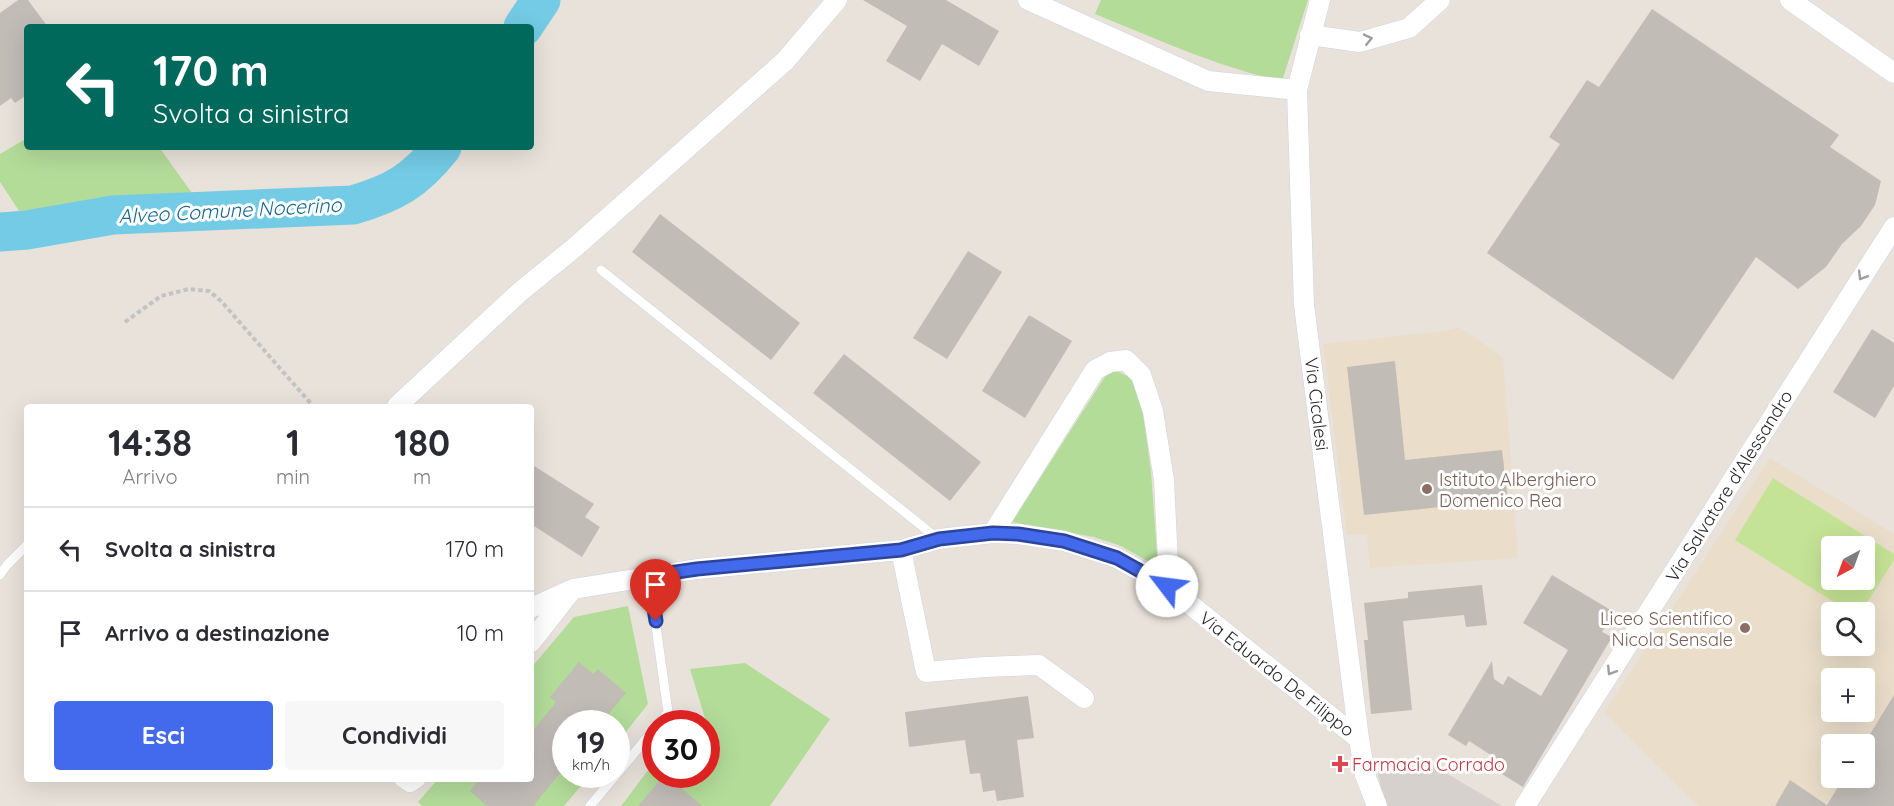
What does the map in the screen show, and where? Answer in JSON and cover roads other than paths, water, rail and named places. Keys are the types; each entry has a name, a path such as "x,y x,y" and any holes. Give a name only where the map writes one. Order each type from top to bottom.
{"street":[{"path":"399,404 521,291 574,248 785,61 837,0"},
{"path":"1028,0 1208,81 1297,90"},
{"name":"Via Cicalesi","path":"1320,0 1297,90 1304,305 1359,739 1365,775 1377,806"},
{"path":"1310,35 1360,42 1409,28 1440,0"},
{"path":"1790,0 1894,73"},
{"name":"Via Salvatore d'Alessandro","path":"1525,806 1892,238"},
{"path":"993,533 1095,370 1110,362 1126,360 1141,375 1153,411 1164,480 1167,586"},
{"name":"Via Eduardo De Filippo","path":"534,607 573,589 649,576 697,569 901,550 939,539 993,533 1018,534 1064,541 1117,558 1167,586 1359,739"},
{"path":"901,550 927,672 1039,665 1084,698"},
{"path":"534,638 573,589"}],"lane":[{"path":"601,270 939,539"},
{"path":"0,575 24,548"},
{"path":"649,576 668,710"},
{"path":"590,806 642,744"}],"waterway":[{"name":"Alveo Comune Nocerino","path":"525,24 541,0"},
{"name":"Alveo Comune Nocerino","path":"0,232 27,230 113,215 353,205 380,196 403,184 422,169 440,150"}],"place":[{"name":"Istituto Alberghiero Domenico Rea","path":"1427,489"},
{"name":"Liceo Scientifico Nicola Sensale","path":"1745,628"},
{"name":"Farmacia Corrado","path":"1340,764"}]}
